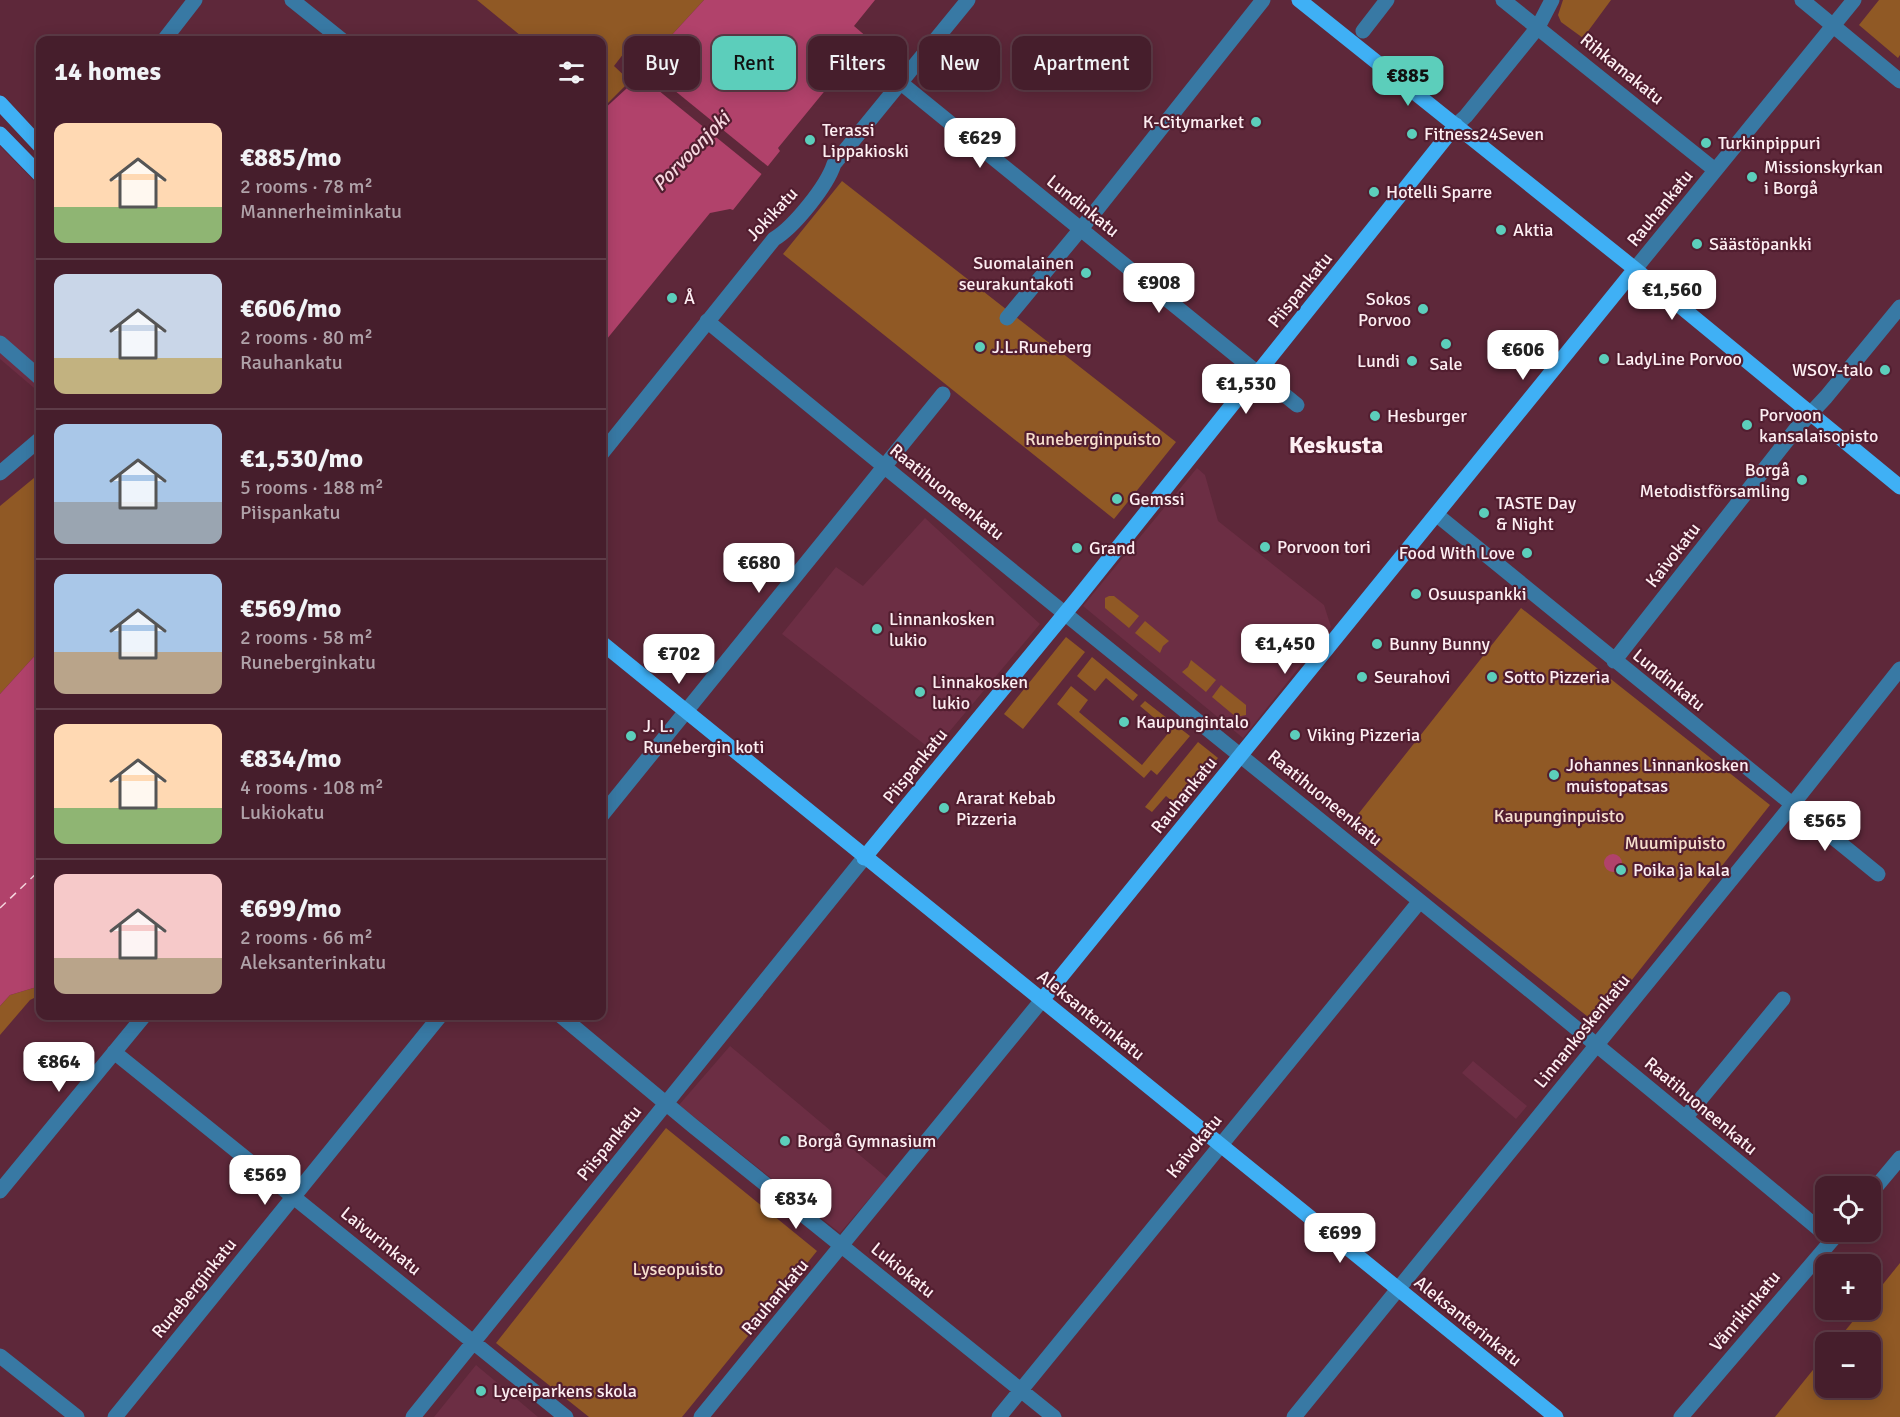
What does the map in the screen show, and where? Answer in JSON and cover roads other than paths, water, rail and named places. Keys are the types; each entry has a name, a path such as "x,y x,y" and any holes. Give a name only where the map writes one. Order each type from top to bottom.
{"main road":[{"path":"1299,0 1635,269 1900,487"},
{"path":"0,103 36,142"},
{"name":"Piispankatu","path":"864,858 1258,374 1456,125"},
{"path":"0,134 36,171"},
{"name":"Rauhankatu","path":"1042,1000 1635,269"},
{"name":"Aleksanterinkatu","path":"606,646 864,858 1556,1417"}],"street":[{"path":"167,36 195,0"},
{"path":"292,0 337,36"},
{"name":"Jokikatu","path":"907,76 968,0"},
{"path":"1007,318 1081,229 1263,0"},
{"path":"1363,31 1388,0"},
{"name":"Rihkamakatu","path":"1503,0 1715,170"},
{"name":"Piispankatu","path":"1456,125 1466,116 1538,27 1552,0"},
{"path":"1802,0 1900,81"},
{"name":"Rauhankatu","path":"1635,269 1854,0"},
{"name":"Lundinkatu","path":"907,88 1297,405"},
{"name":"Jokikatu","path":"606,448 774,239 786,232 830,177 834,164 895,90"},
{"name":"Kaivokatu","path":"1614,661 1796,429 1900,307"},
{"name":"Raatihuoneenkatu","path":"707,321 1685,1118 1815,1220"},
{"path":"0,343 36,374"},
{"path":"606,810 943,394"},
{"path":"0,473 36,442"},
{"name":"Lundinkatu","path":"1437,515 1878,874"},
{"name":"Linnankoskenkatu","path":"1294,1417 1900,669"},
{"name":"Piispankatu","path":"413,1417 864,858"},
{"name":"Kaivokatu","path":"999,1417 1420,901"},
{"path":"1685,1118 1784,999"},
{"name":"Rauhankatu","path":"701,1417 1042,1000"},
{"path":"0,1191 141,1020"},
{"name":"Runeberginkatu","path":"115,1417 437,1020"},
{"name":"Lukiokatu","path":"566,1020 1054,1417"},
{"name":"Laivurinkatu","path":"114,1052 566,1417"},
{"path":"1881,1181 1900,1158"},
{"name":"Vänrikinkatu","path":"1680,1417 1831,1242"},
{"path":"0,1356 77,1417"}],"water":[{"name":"Porvoonjoki","path":"704,0 875,0 854,26 866,36 808,36 808,90 825,90 778,148 780,151 733,210 710,213 606,340 606,107 625,90 700,90 700,36 671,36"},
{"path":"36,654 36,987 10,995 0,1006 0,694"},
{"path":"1609,854 1617,854 1622,859 1620,870 1609,872 1604,867 1604,859"}],"place":[{"name":"K-Citymarket","path":"1256,122"},
{"name":"Fitness24Seven","path":"1412,134"},
{"name":"Terassi Lippakioski","path":"810,140"},
{"name":"Turkinpippuri","path":"1706,143"},
{"name":"Missionskyrkan i Borgå","path":"1752,177"},
{"name":"Hotelli Sparre","path":"1374,192"},
{"name":"Aktia","path":"1501,230"},
{"name":"Säästöpankki","path":"1697,244"},
{"name":"Suomalainen seurakuntakoti","path":"1086,273"},
{"name":"Å","path":"672,298"},
{"name":"Sokos Porvoo","path":"1423,309"},
{"name":"Sale","path":"1446,344"},
{"name":"J.L.Runeberg","path":"980,347"},
{"name":"LadyLine Porvoo","path":"1604,359"},
{"name":"Lundi","path":"1412,361"},
{"name":"WSOY-talo","path":"1885,370"},
{"name":"Hesburger","path":"1375,416"},
{"name":"Porvoon kansalaisopisto","path":"1747,425"},
{"name":"Borgå Metodistförsamling","path":"1802,480"},
{"name":"Gemssi","path":"1117,499"},
{"name":"TASTE Day & Night","path":"1484,513"},
{"name":"Porvoon tori","path":"1265,547"},
{"name":"Grand","path":"1077,548"},
{"name":"Food With Love","path":"1527,553"},
{"name":"Osuuspankki","path":"1416,594"},
{"name":"Linnankosken lukio","path":"877,629"},
{"name":"Bunny Bunny","path":"1377,644"},
{"name":"Seurahovi","path":"1362,677"},
{"name":"Sotto Pizzeria","path":"1492,677"},
{"name":"Linnakosken lukio","path":"920,692"},
{"name":"Kaupungintalo","path":"1124,722"},
{"name":"Viking Pizzeria","path":"1295,735"},
{"name":"J. L. Runebergin koti","path":"631,736"},
{"name":"Johannes Linnankosken muistopatsas","path":"1554,775"},
{"name":"Ararat Kebab Pizzeria","path":"944,808"},
{"name":"Poika ja kala","path":"1621,870"},
{"name":"Borgå Gymnasium","path":"785,1141"},
{"name":"Lyceiparkens skola","path":"481,1391"}],"district":[{"name":"Keskusta","path":"1336,445"}],"park label":[{"name":"Runeberginpuisto","path":"1093,439"},
{"name":"Kaupunginpuisto","path":"1559,816"},
{"name":"Muumipuisto","path":"1675,843"},
{"name":"Lyseopuisto","path":"678,1269"}]}
